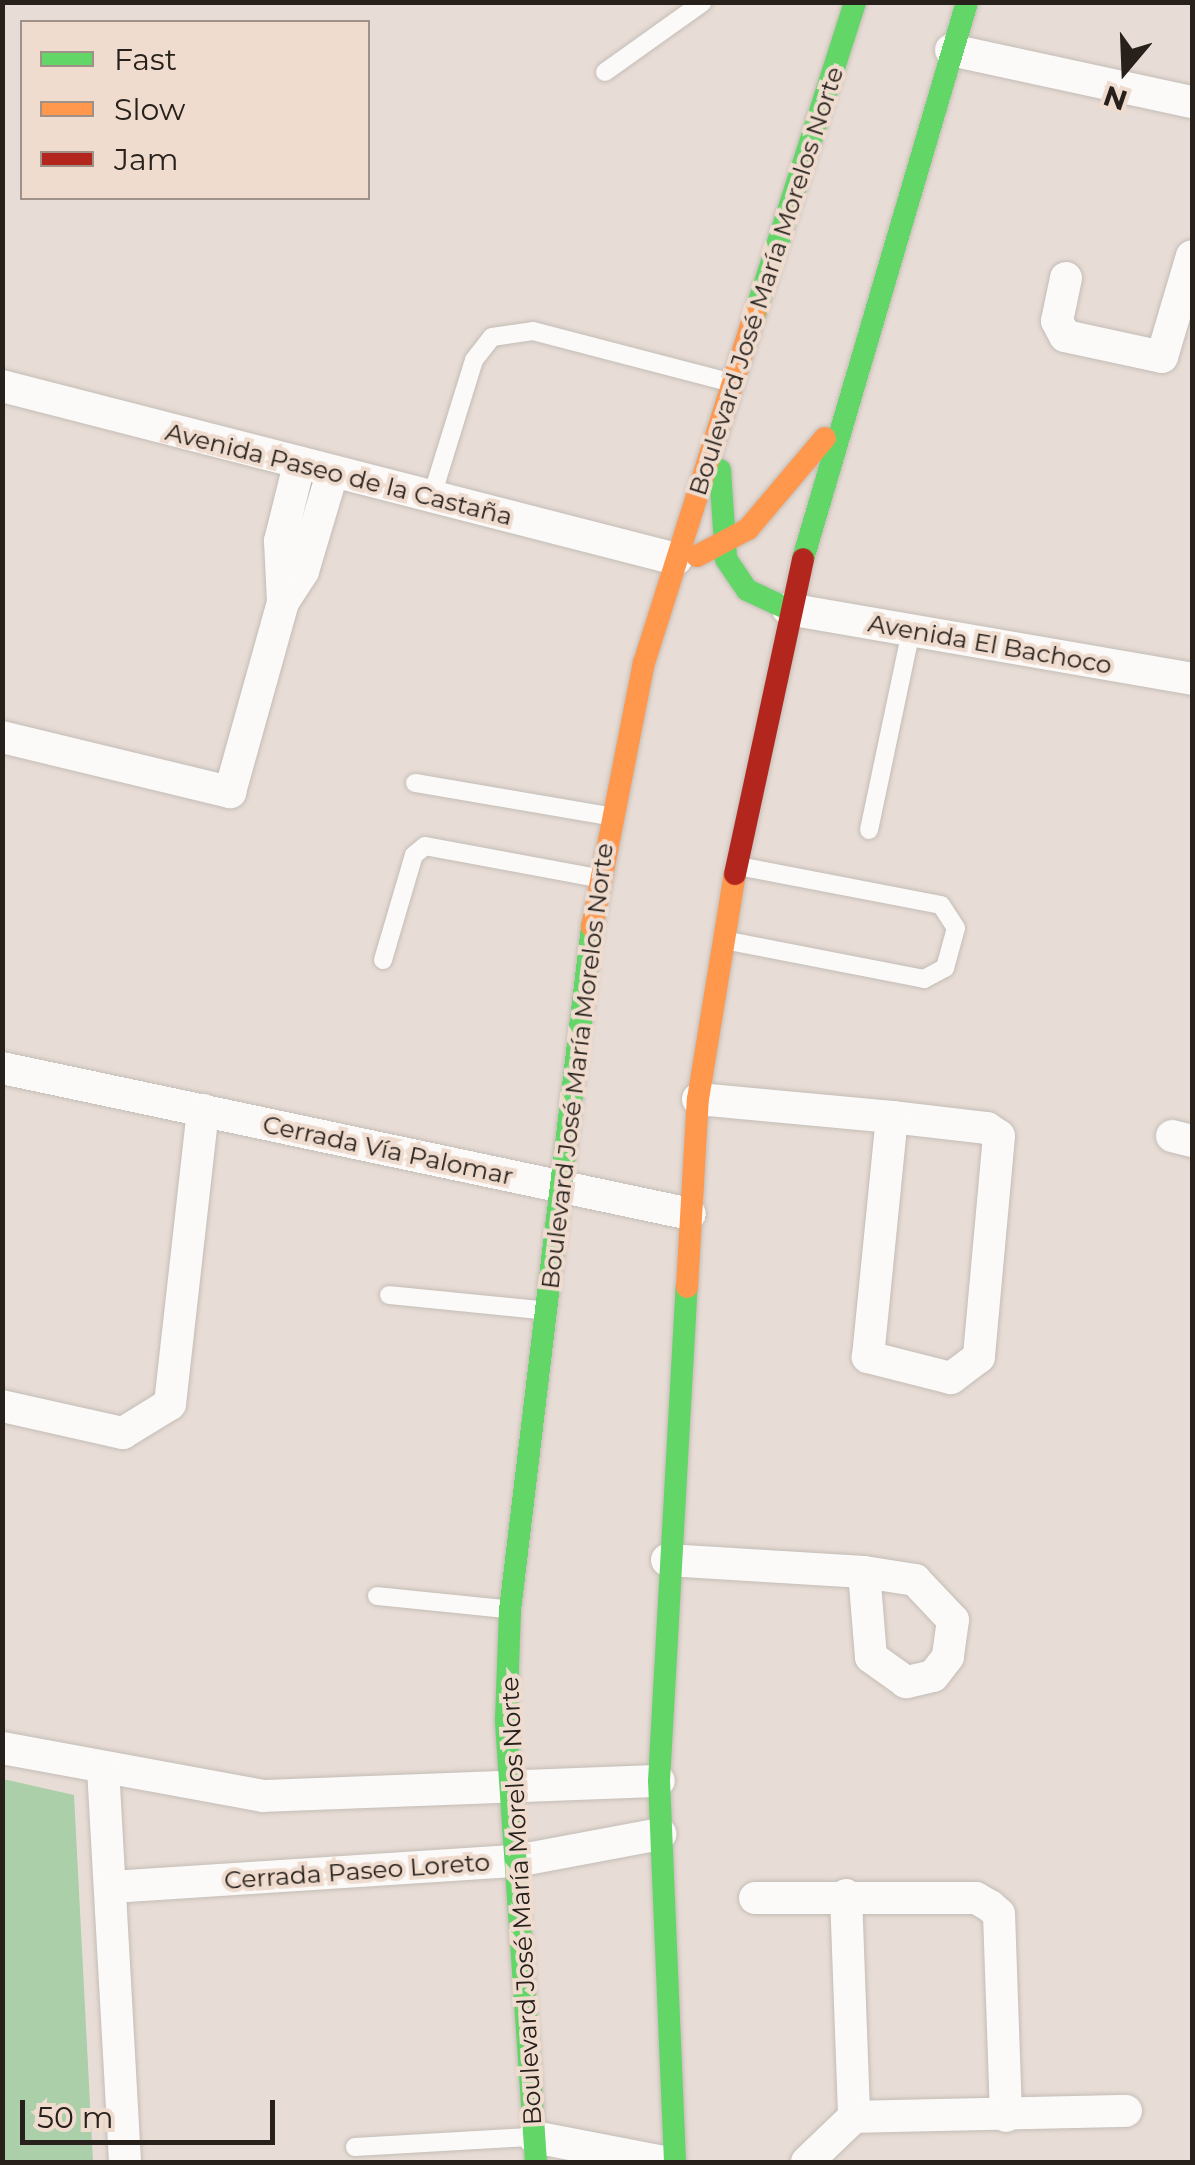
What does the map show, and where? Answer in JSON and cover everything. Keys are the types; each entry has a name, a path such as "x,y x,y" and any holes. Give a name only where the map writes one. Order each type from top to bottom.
{"main road":[{"name":"Boulevard José María Morelos Norte","path":"535,2150 511,1792 510,1610 598,878 609,816 676,560 855,2"},
{"path":"675,2162 659,1780 667,1560 698,1099 736,865 788,610 967,2"},
{"path":"724,409 722,546 747,590 788,610"},
{"path":"676,560 722,546 774,502 842,416"}],"street":[{"path":"951,50 1192,102"},
{"path":"1066,278 1057,321 1064,336 1162,357 1192,256"},
{"name":"Avenida Paseo de la Castaña","path":"2,386 676,560"},
{"path":"283,602 280,541 299,465"},
{"path":"2,738 230,792 283,602 303,571 332,474"},
{"name":"Avenida El Bachoco","path":"788,610 1192,679"},
{"name":"Cerrada Vía Palomar","path":"2,1068 690,1214"},
{"path":"698,1099 892,1117 999,1136 979,1357 951,1378 868,1356 892,1117"},
{"path":"2,1406 123,1432 170,1404 203,1110"},
{"path":"667,1560 864,1572"},
{"path":"2,1748 263,1796 511,1792 659,1780"},
{"path":"103,1768 125,2162"},
{"name":"Cerrada Paseo Loreto","path":"112,1886 516,1861 660,1834"},
{"path":"846,1895 854,2118"},
{"path":"755,1898 976,1898 999,1914 1006,2116"},
{"path":"807,2162 854,2118 1126,2112"},
{"path":"535,2150 664,2162"}],"lane":[{"path":"605,72 703,2"},
{"path":"431,499 474,360 509,330 732,383"},
{"path":"869,830 911,631"},
{"path":"415,783 609,816"},
{"path":"384,960 425,846 598,878"},
{"path":"724,940 924,979 944,968 956,928 941,905 736,865"},
{"path":"389,1295 546,1310"},
{"path":"377,1596 510,1610"},
{"path":"355,2147 535,2150"}],"green space":[{"path":"3,1779 74,1795 93,2162 3,2162"}],"traffic: fast":[{"path":"755,314 855,2"},
{"path":"803,559 967,2"},
{"path":"720,470 726,559 747,590 788,609"},
{"path":"536,2162 506,1720 510,1610 592,927"},
{"path":"675,2162 659,1781 687,1287"}],"traffic: slow":[{"path":"592,927 644,663 755,314"},
{"path":"697,556 748,529 825,438"},
{"path":"687,1287 698,1099 735,874"}],"traffic: jam":[{"path":"735,874 803,559"}]}
